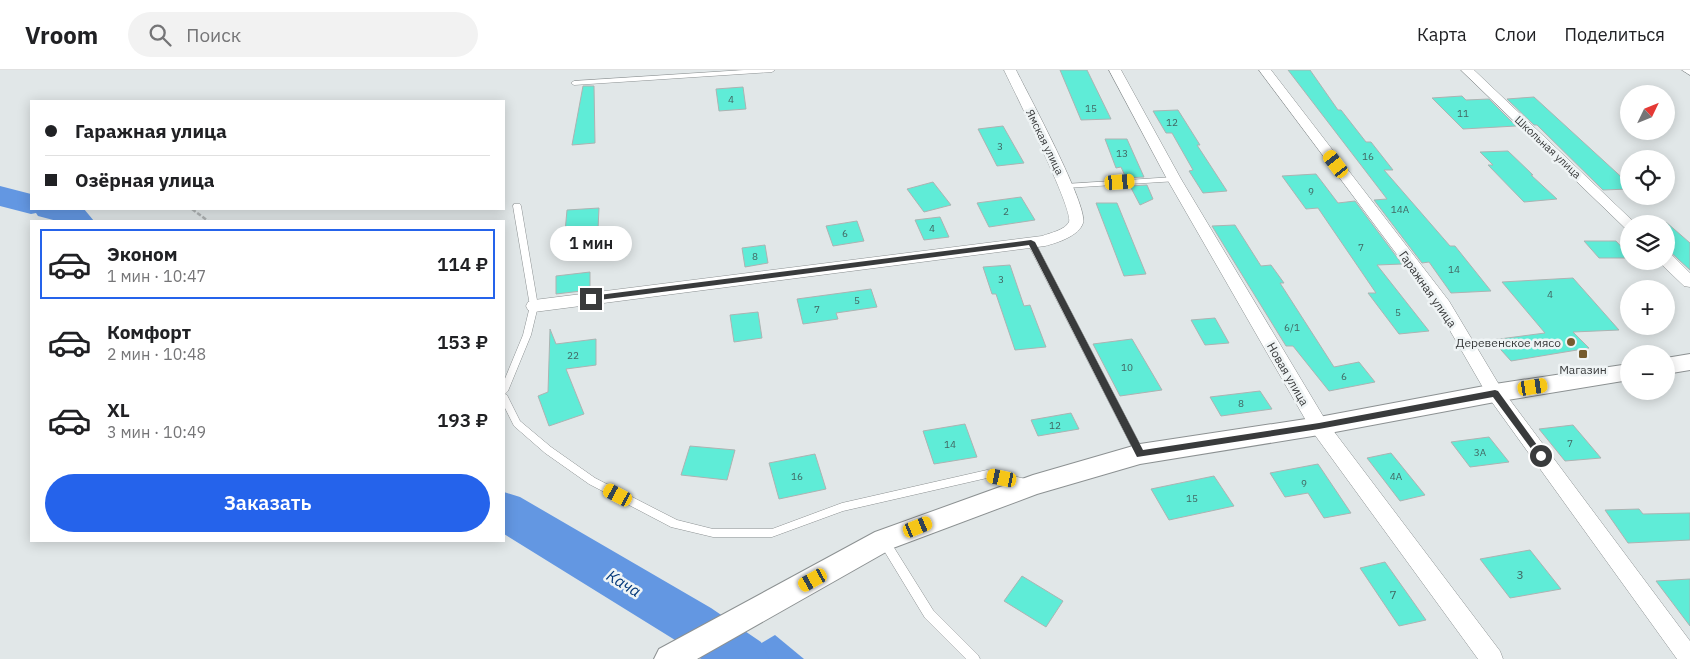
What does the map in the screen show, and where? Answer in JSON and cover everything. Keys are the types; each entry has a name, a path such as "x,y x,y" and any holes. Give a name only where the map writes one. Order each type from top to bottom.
{"street":[{"name":"Ямская улица","path":"1010,70 1066,186 1077,215 1076,223 1068,230 1045,241 1031,242"},
{"name":"Новая улица","path":"1115,70 1174,179 1319,426 1492,659"},
{"name":"Гаражная улица","path":"1265,70 1443,305 1495,393 1690,659"},
{"name":"Школьная улица","path":"1467,70 1620,215"},
{"path":"534,306 1031,242"},
{"path":"1675,268 1690,282"},
{"path":"1675,364 1690,362"},
{"path":"669,659 884,540 1033,485 1140,454 1319,426 1495,393 1620,373"}],"lane":[{"path":"574,83 772,70"},
{"path":"1685,70 1690,73"},
{"path":"1066,186 1174,179"},
{"path":"505,388 526,335 534,306 517,206"},
{"path":"1031,242 1140,454"},
{"path":"505,399 517,423 548,450 592,481 675,524 713,533 772,533 842,507 987,474 1033,485"},
{"path":"884,540 929,614 974,659"}],"path":[{"path":"193,210 207,220"}],"water":[{"path":"775,635 804,659 735,659"}],"building":[{"path":"1060,70 1087,70 1111,119 1081,120"},
{"path":"1288,70 1310,70 1338,110 1341,110 1366,142 1371,142 1393,170 1384,170 1450,246 1455,246 1491,291 1451,293 1429,262 1422,263 1374,200 1387,199"},
{"path":"583,86 594,86 595,143 572,145"},
{"path":"743,87 746,109 719,111 716,89"},
{"path":"1462,96 1466,100 1489,99 1516,126 1463,129 1432,98"},
{"path":"1534,97 1620,176 1620,189 1603,190 1537,125 1534,125 1507,99"},
{"path":"1178,110 1200,145 1197,145 1227,191 1203,193 1189,171 1193,170 1172,133 1166,133 1153,111"},
{"path":"1003,126 1024,163 997,166 978,129"},
{"path":"1105,139 1127,139 1144,177 1126,178 1121,167 1116,168"},
{"path":"1508,151 1557,199 1524,202 1488,165 1493,165 1480,152"},
{"path":"1316,174 1338,203 1355,201 1402,264 1377,265 1429,331 1399,334 1368,293 1376,293 1318,208 1306,209 1282,176"},
{"path":"933,182 951,205 924,212 907,189"},
{"path":"1147,185 1153,199 1140,205 1130,186"},
{"path":"1021,197 1035,220 989,227 977,203"},
{"path":"1096,203 1117,203 1146,274 1124,276"},
{"path":"599,208 598,229 565,232 567,210"},
{"path":"940,217 949,237 924,240 915,220"},
{"path":"857,221 864,241 833,246 826,226"},
{"path":"1235,225 1261,266 1271,265 1284,283 1280,283 1334,367 1359,362 1375,382 1329,391 1293,346 1286,346 1212,226"},
{"path":"1675,230 1690,243 1690,270 1675,256"},
{"path":"1584,241 1616,241 1620,245 1620,258 1599,258"},
{"path":"765,245 768,263 745,267 742,248"},
{"path":"1010,265 1024,306 1030,305 1046,347 1015,350 996,294 992,294 983,267"},
{"path":"590,272 590,290 556,294 556,276"},
{"path":"1573,278 1619,330 1573,332 1589,348 1511,361 1492,340 1545,333 1502,282"},
{"path":"871,289 877,307 836,313 838,319 803,324 797,299"},
{"path":"758,312 762,338 734,342 730,315"},
{"path":"1215,318 1229,343 1205,345 1191,320"},
{"path":"550,329 556,344 596,339 596,365 566,369 584,414 549,426 538,396 548,392"},
{"path":"1132,339 1162,390 1120,396 1093,344"},
{"path":"1260,391 1272,409 1221,416 1210,397"},
{"path":"1071,413 1079,429 1038,436 1031,420"},
{"path":"965,424 977,457 934,464 923,431"},
{"path":"1573,425 1601,458 1565,461 1539,429"},
{"path":"1489,437 1509,462 1470,467 1451,442"},
{"path":"690,446 735,450 727,480 681,475"},
{"path":"1391,453 1425,495 1400,501 1367,458"},
{"path":"815,454 826,489 779,499 769,463"},
{"path":"1318,464 1351,513 1324,518 1308,493 1285,497 1270,473"},
{"path":"1214,476 1234,506 1169,520 1151,489"},
{"path":"1639,509 1643,514 1690,513 1690,540 1628,543 1605,510"},
{"path":"1530,550 1561,589 1510,598 1480,559"},
{"path":"1385,562 1426,620 1399,626 1360,568"},
{"path":"1022,576 1063,601 1046,627 1004,601"},
{"path":"1690,579 1690,626 1656,581"}],"waterway":[{"name":"Кача","path":"0,196 30,204"},
{"name":"Кача","path":"54,210 68,213 76,220"},
{"name":"Кача","path":"505,512 693,624 743,659"}],"place":[{"name":"Деревенское мясо","path":"1571,342"},
{"name":"Магазин","path":"1583,354"}],"route":[{"path":"591,299 1031,242 1140,454 1319,426 1495,393 1541,456"}]}
